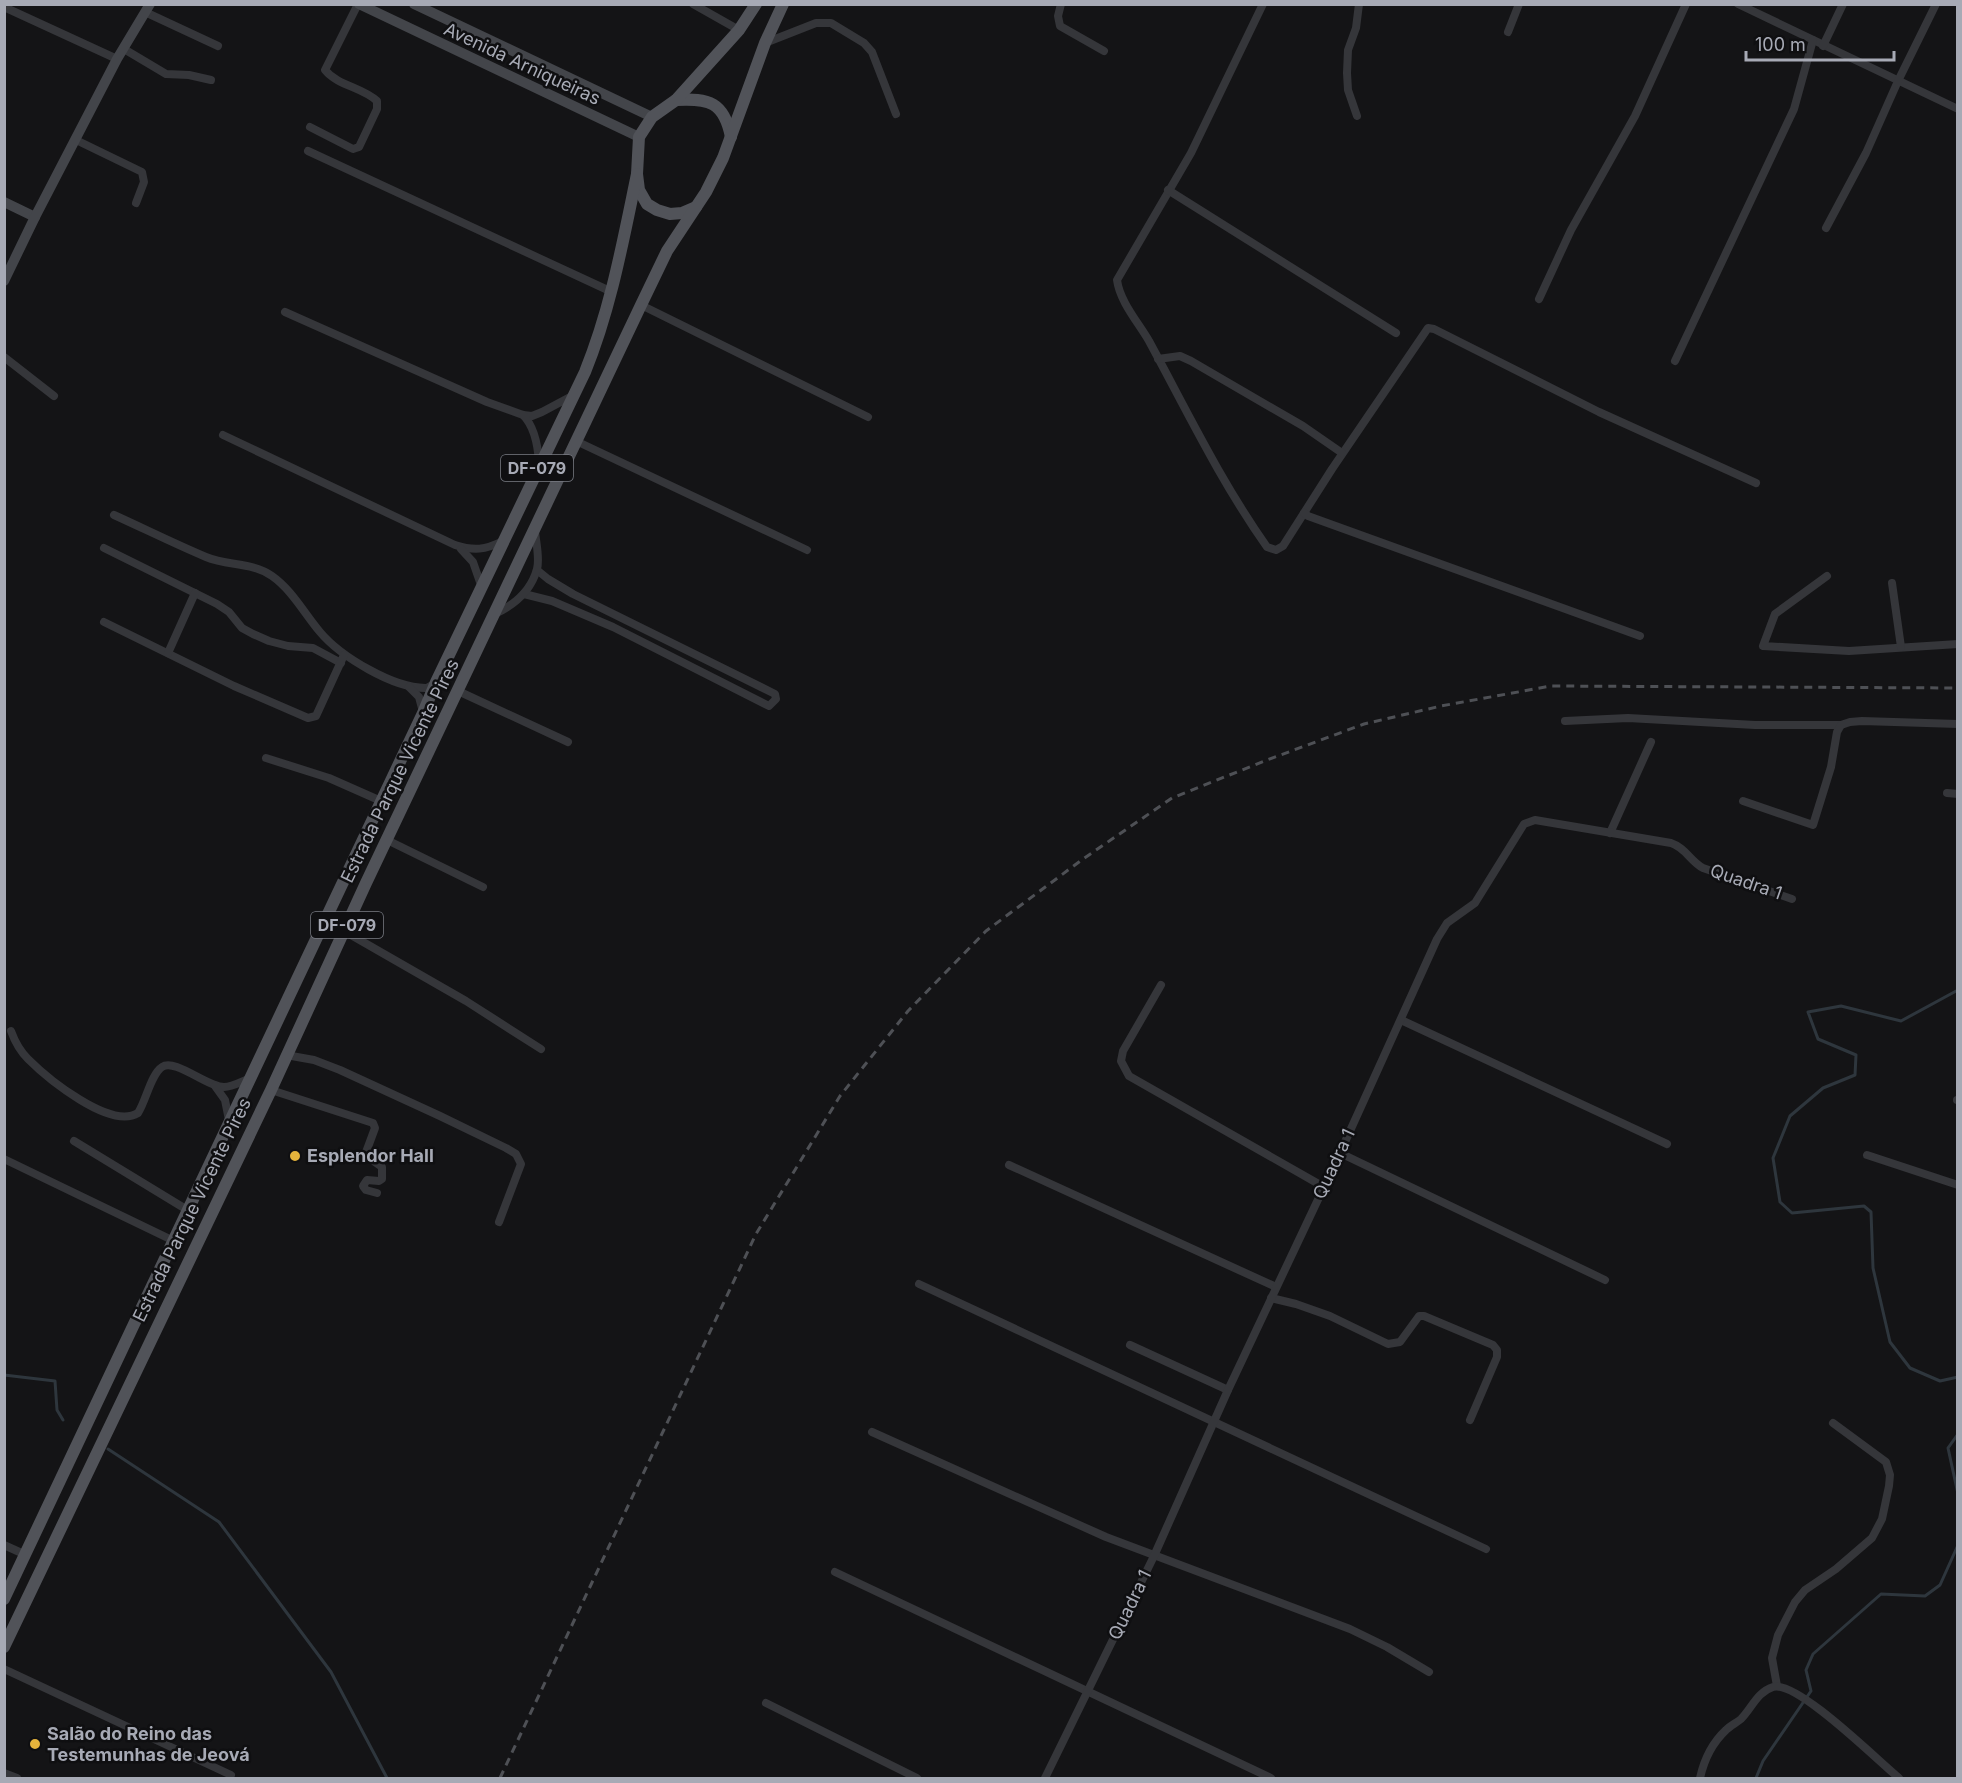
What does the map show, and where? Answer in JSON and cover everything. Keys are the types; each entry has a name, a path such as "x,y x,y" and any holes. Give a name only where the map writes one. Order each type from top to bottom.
{"main road":[{"name":"DF-079","path":"756,4 739,30 676,100 652,117 639,137 637,174 639,190 647,204 657,210 670,214 682,213 696,207 717,171 765,43 783,4"},
{"path":"676,100 702,100 721,110 728,120 731,138"},
{"name":"Estrada Parque Vicente Pires","path":"4,1599 597,342 612,292 637,174"},
{"name":"Estrada Parque Vicente Pires","path":"4,1647 7,1633 271,1090 380,853 640,304 667,251 696,207"},
{"path":"372,820 383,828 392,828"},
{"path":"361,844 380,853"}],"street":[{"path":"310,127 353,149 359,147 377,109 377,101 371,96 331,77 326,70 359,4"},
{"name":"Avenida Arniqueiras","path":"359,4 639,137"},
{"name":"Avenida Arniqueiras","path":"414,4 652,117"},
{"path":"693,4 739,30"},
{"path":"1061,4 1058,16 1060,26 1104,51"},
{"path":"1263,4 1194,147 1117,280 1121,294 1222,478 1267,547 1276,550 1283,546 1342,453 1415,345 1430,328 1599,412 1756,483"},
{"path":"1357,116 1348,90 1347,73 1348,50 1356,28 1359,4"},
{"path":"1508,32 1519,4"},
{"path":"1539,299 1571,230 1635,116 1686,4"},
{"path":"1738,4 1958,109"},
{"path":"1823,46 1843,4"},
{"path":"1826,228 1866,153 1936,4"},
{"path":"4,7 117,58"},
{"path":"6,275 117,58 148,8 218,46"},
{"path":"765,43 816,23 831,23 864,43 872,52 896,114"},
{"path":"1675,361 1794,109 1813,40"},
{"path":"124,49 166,74 189,75 211,80"},
{"path":"76,140 141,172 144,182 136,203"},
{"path":"308,151 612,292"},
{"path":"1168,190 1396,333"},
{"path":"4,202 35,218"},
{"path":"640,304 868,417"},
{"path":"285,312 487,402 523,415 532,416 572,396"},
{"path":"1158,359 1180,356 1191,361 1303,426 1342,453"},
{"path":"4,357 54,396"},
{"path":"523,415 529,421 540,463"},
{"path":"222,435 455,545 474,562 481,586"},
{"path":"576,441 807,550"},
{"path":"1304,513 1640,636"},
{"path":"114,515 208,558 245,564 271,575 304,609 342,659"},
{"path":"494,615 509,607 524,594 537,570 535,526"},
{"path":"455,545 475,550 484,549 503,541"},
{"path":"104,548 229,612 242,628 269,641 288,646 313,648 408,686 427,688 436,682"},
{"path":"524,594 538,596 613,627 769,706 776,699 775,694 573,594 537,570"},
{"path":"1827,576 1775,614 1763,646 1849,651 1958,644"},
{"path":"1892,583 1900,647"},
{"path":"168,653 195,593"},
{"path":"568,608 573,594"},
{"path":"613,627 618,617"},
{"path":"104,622 234,686 308,718 316,716 342,659"},
{"path":"680,659 684,649"},
{"path":"408,686 419,697 423,713"},
{"path":"458,691 568,742"},
{"path":"1565,721 1628,718 1755,725 1841,725 1862,721 1958,724"},
{"path":"1743,801 1813,825 1831,767 1837,732 1841,725"},
{"path":"1610,833 1651,742"},
{"path":"266,758 329,778 381,801"},
{"path":"1947,793 1958,794"},
{"name":"Quadra 1","path":"1045,1779 1154,1556 1227,1390 1340,1154 1443,930 1454,917 1475,903 1524,824 1535,820 1678,846 1703,868 1792,899"},
{"path":"387,840 483,887"},
{"path":"344,931 466,1000 541,1049"},
{"path":"1161,985 1123,1051 1121,1061 1130,1076 1324,1187"},
{"path":"1401,1020 1667,1144"},
{"path":"11,1031 16,1044 27,1058 51,1079 77,1098 119,1117 138,1113 156,1074 161,1067 166,1065 175,1066 215,1086 225,1100 229,1120"},
{"path":"286,1055 314,1060 340,1070 479,1134 516,1154 522,1164 499,1221"},
{"path":"215,1086 234,1085 251,1078"},
{"path":"271,1090 373,1124 375,1128 365,1155 382,1167 382,1179 367,1180 363,1186 366,1190 377,1193"},
{"path":"74,1141 189,1211"},
{"path":"1340,1154 1605,1280"},
{"path":"1867,1155 1958,1185"},
{"path":"4,1159 174,1241"},
{"path":"1009,1165 1276,1287"},
{"path":"919,1284 1486,1549"},
{"path":"1271,1298 1330,1316 1388,1344 1400,1342 1419,1316 1424,1316 1493,1345 1497,1350 1497,1357 1470,1420"},
{"path":"1130,1345 1227,1390"},
{"path":"1777,1686 1772,1658 1778,1635 1795,1602 1806,1590 1836,1569 1872,1538 1882,1519 1890,1475 1886,1462 1833,1423"},
{"path":"872,1432 1154,1556 1350,1629 1387,1647 1429,1672"},
{"path":"4,1545 26,1555"},
{"path":"835,1572 1271,1779"},
{"path":"4,1669 231,1775"},
{"path":"1700,1779 1704,1761 1717,1740 1741,1719 1761,1694 1777,1686 1788,1689 1826,1714 1899,1779"},
{"path":"766,1703 917,1779"},
{"path":"4,1773 17,1779"}],"waterway":[{"path":"1958,990 1901,1021 1841,1006 1808,1012 1818,1039 1856,1055 1855,1075 1823,1088 1790,1116 1773,1158 1780,1202 1792,1213 1864,1206 1871,1212 1873,1268 1890,1342 1910,1368 1940,1381 1958,1377"},
{"path":"4,1375 55,1381 57,1410 63,1420"},
{"path":"1958,1434 1948,1448 1958,1494"},
{"path":"108,1449 219,1522 331,1672 387,1778"},
{"path":"1756,1778 1763,1761 1811,1691 1806,1670 1813,1654 1881,1594 1925,1596 1940,1585 1958,1545"}],"railway":[{"path":"500,1778 756,1234 840,1096 908,1011 986,931 1083,859 1172,798 1364,724 1441,706 1551,686 1958,688"}],"place":[{"name":"Esplendor Hall","path":"295,1156"},
{"name":"Salão do Reino das Testemunhas de Jeová","path":"35,1744"}]}
